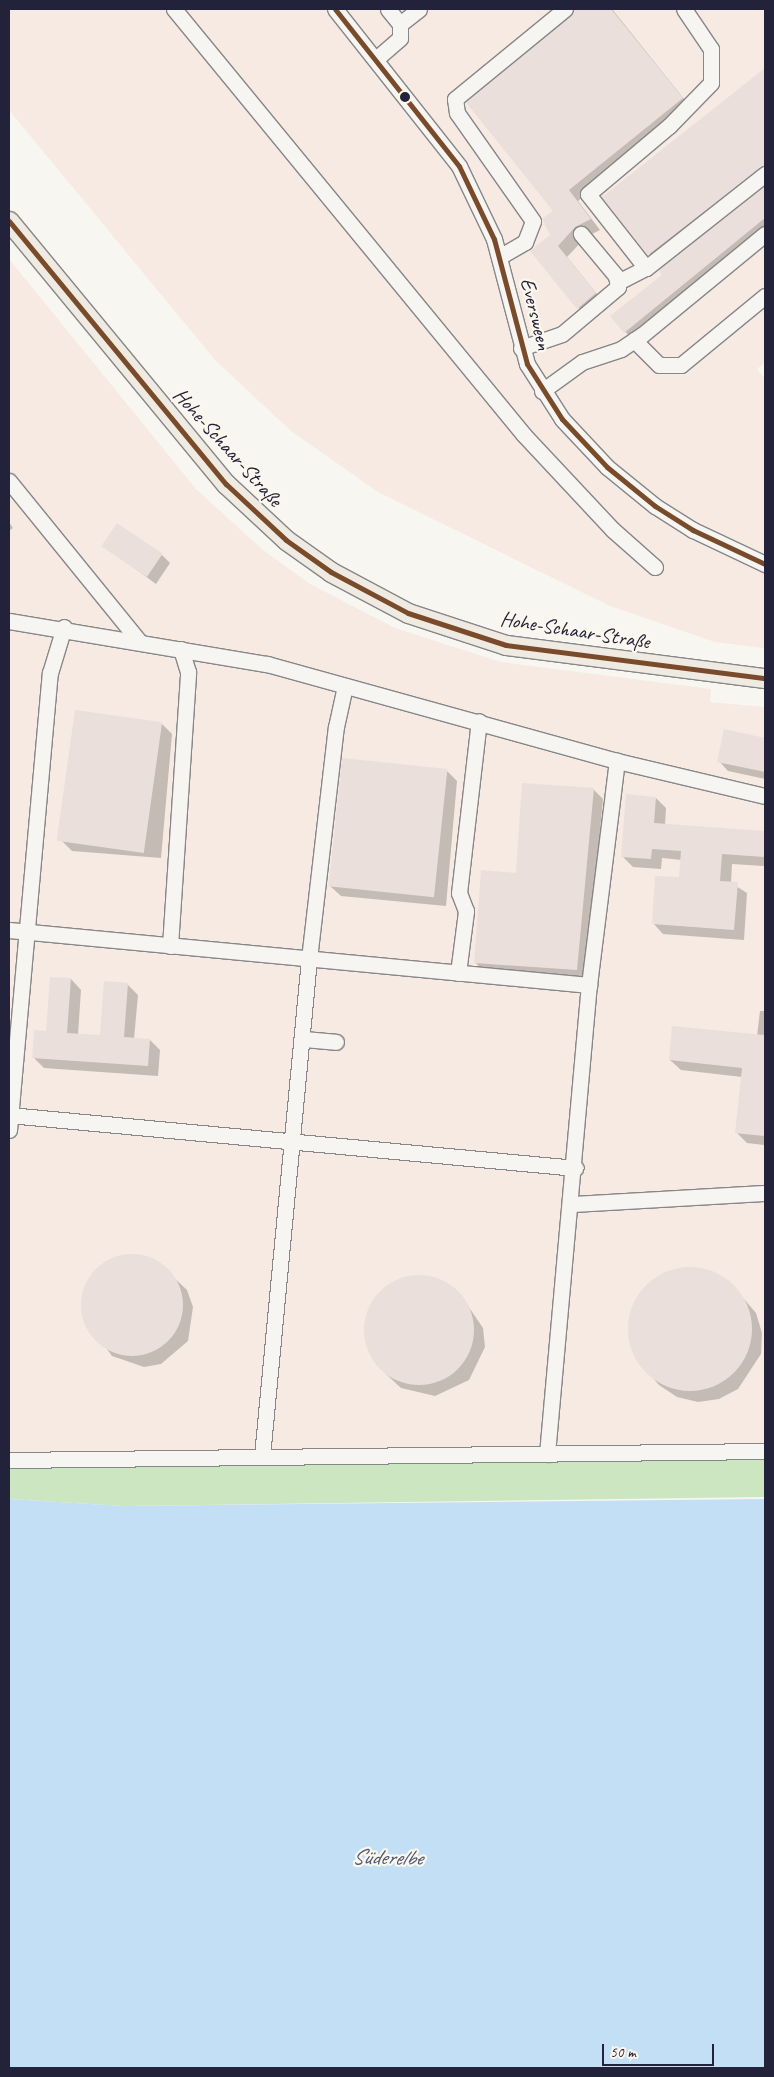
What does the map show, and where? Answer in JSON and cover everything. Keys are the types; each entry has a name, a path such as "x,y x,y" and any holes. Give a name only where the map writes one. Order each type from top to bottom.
{"main road":[{"name":"Hohe-Schaar-Straße","path":"9,221 226,484 286,540 330,572 408,613 506,645 765,678"}],"street":[{"path":"174,9 524,435 613,530 655,567"},
{"name":"Eversween","path":"334,9 376,59 459,166 479,202 499,257 521,348 542,391 590,451 655,506 701,535 765,564"},
{"path":"376,59 400,38 400,24 388,9"},
{"path":"400,24 419,9"},
{"path":"499,257 525,242 532,221 456,113 455,99 565,9"},
{"path":"646,268 588,194 669,126 711,82 711,49 684,9"},
{"path":"618,282 646,268 765,174"},
{"path":"580,234 618,282"},
{"path":"542,391 582,362 634,340 765,234"},
{"path":"521,348 562,334 616,291 618,282"},
{"path":"634,340 660,365 681,365 765,296"},
{"path":"9,481 138,640"},
{"path":"9,622 64,627 268,664 479,721 617,761 765,796"},
{"path":"64,627 50,673 9,1120 206,1137 292,1141 576,1168"},
{"path":"170,946 188,672 181,649"},
{"path":"262,1456 309,959 336,727 345,686"},
{"path":"458,973 466,911 459,893 479,721"},
{"path":"547,1454 576,1168 589,985 617,761"},
{"path":"9,930 589,985"},
{"path":"302,1039 336,1042"},
{"path":"572,1204 765,1194"},
{"path":"9,1460 765,1451"}],"shaded area":[{"path":"9,9 765,9 765,362 757,369 765,379 765,648 715,642 610,606 378,492 291,431 215,360 9,110"},
{"path":"9,259 196,489 263,550 310,584 395,628 501,662 711,689 710,702 765,707 765,1452 9,1465"}],"green space":[{"path":"765,1452 765,1497 123,1506 9,1499 9,1465"}],"water":[{"name":"Süderelbe","path":"9,1499 123,1506 765,1499 765,2068 9,2068"}],"building":[{"path":"574,9 611,9 683,98 569,190 591,219 575,227 558,246 596,293 577,309 530,251 550,235 542,219 553,211 466,102 571,16"},
{"path":"765,68 765,165 648,255 602,197"},
{"path":"765,186 765,218 624,333 610,316 662,275 658,270"},
{"path":"117,523 163,554 147,577 101,546"},
{"path":"75,710 162,722 144,853 57,841"},
{"path":"724,729 765,738 765,772 717,762"},
{"path":"342,758 447,769 434,897 329,886"},
{"path":"522,783 594,788 577,970 474,963 481,870 516,873"},
{"path":"626,794 656,797 654,823 765,831 765,857 722,854 720,881 738,882 734,930 652,924 655,876 679,877 681,851 652,849 651,859 621,857"},
{"path":"50,977 71,978 67,1033 100,1035 104,981 128,983 124,1037 150,1039 148,1066 32,1058 34,1030 46,1031"},
{"path":"672,1026 765,1035 765,1136 735,1133 742,1068 669,1060"},
{"path":"132,1254 142,1255 161,1262 175,1276 182,1295 182,1315 175,1334 161,1348 142,1355 132,1356 122,1355 103,1348 89,1334 82,1315 81,1305 82,1295 89,1276 103,1262 122,1255"},
{"path":"690,1267 714,1272 734,1285 747,1305 752,1329 747,1353 734,1373 714,1386 690,1391 666,1386 646,1373 633,1353 628,1329 633,1305 646,1285 666,1272"},
{"path":"419,1275 440,1279 458,1291 470,1309 474,1330 470,1351 458,1369 440,1381 419,1385 398,1381 380,1369 368,1351 364,1330 368,1309 380,1291 398,1279"}],"transit line":[{"path":"335,9 459,166 494,239 527,364 562,419 607,467 655,506 693,530 765,564"},
{"path":"9,221 226,484 286,540 331,572 408,613 506,645 765,678"}]}
